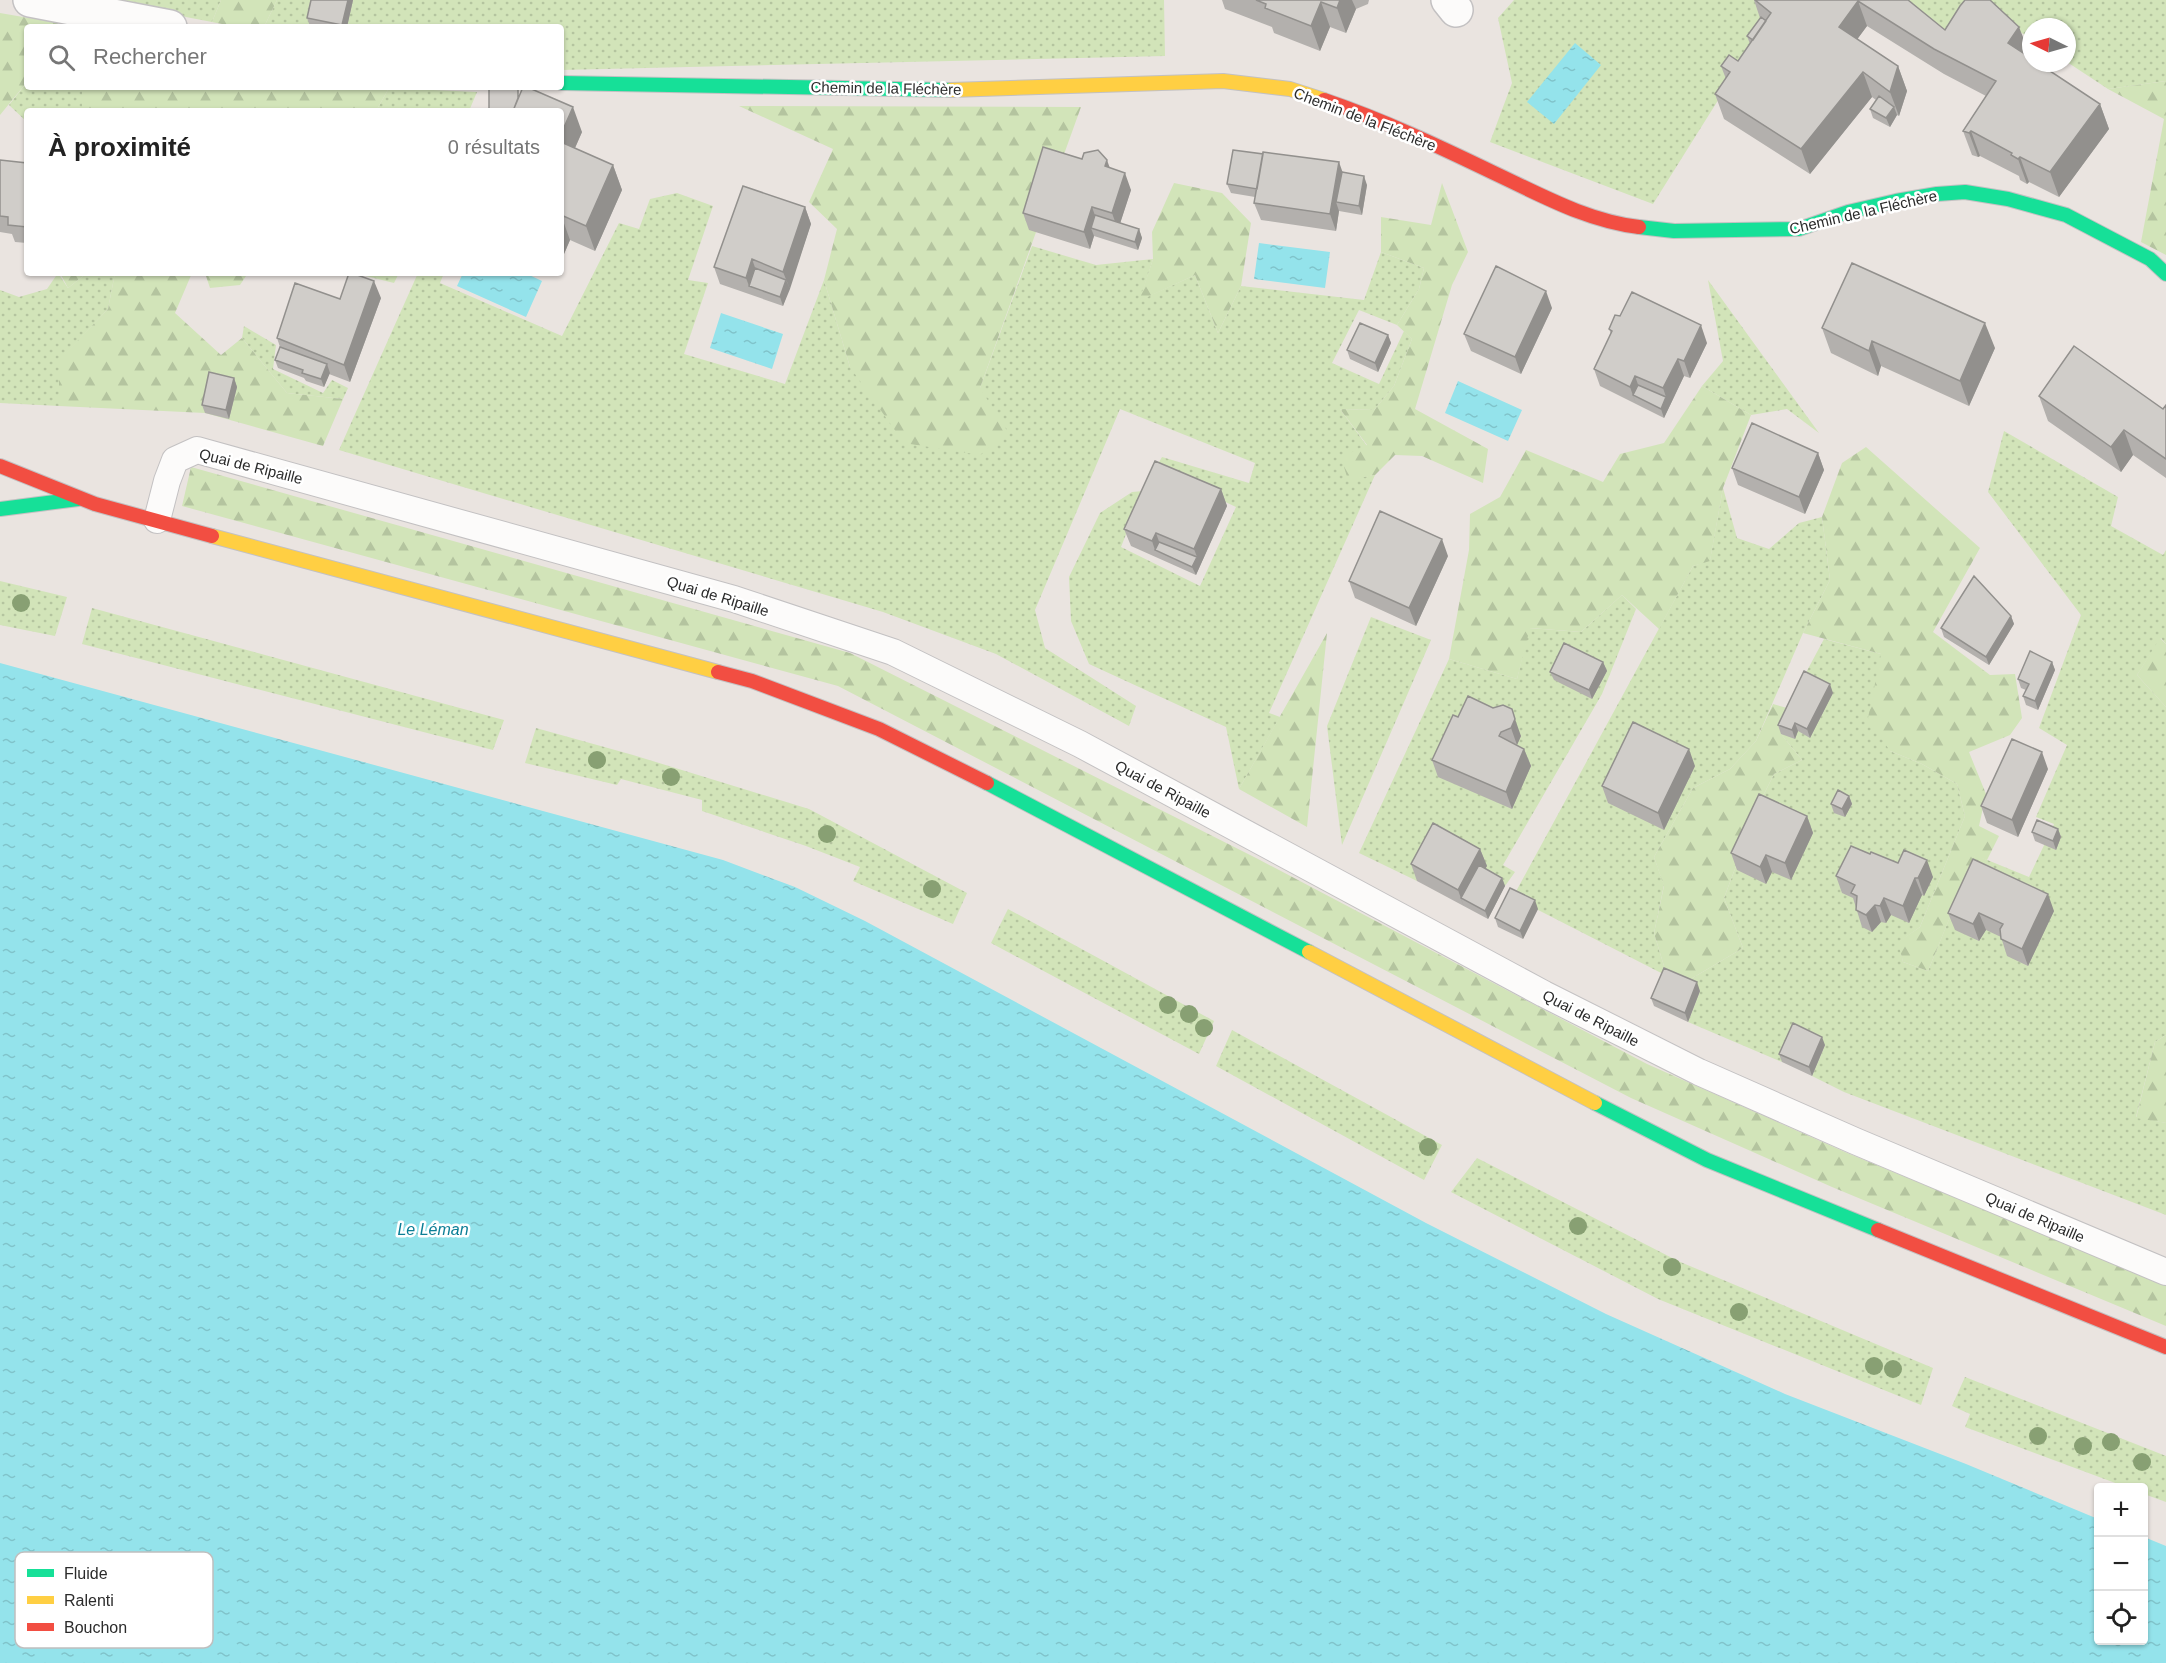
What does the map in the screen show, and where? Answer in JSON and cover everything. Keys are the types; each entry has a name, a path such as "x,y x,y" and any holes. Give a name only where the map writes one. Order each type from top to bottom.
{"street":[{"path":"30,0 154,24"},
{"name":"Chemin de la Fléchère","path":"564,83 964,90 1223,81 1290,89 1341,106 1406,131 1566,207 1616,224 1674,231 1799,229 1848,212 1896,201 1965,192 2008,199 2066,215 2150,258 2166,274"},
{"path":"0,466 22,471 78,499 752,681 868,725 1044,811 1530,1069 1707,1160 2166,1347"},
{"path":"0,509 78,499"}],"lane":[{"name":"Quai de Ripaille","path":"157,520 175,460 197,450 734,599 893,652 1080,744 1544,994 1699,1072 1855,1142 2166,1272"}],"green space":[{"path":"97,0 221,0 212,22"},
{"path":"221,0 277,0 265,24 212,22"},
{"path":"277,0 1164,0 1165,56 564,70 564,24 265,24"},
{"path":"1514,0 1781,0 1653,204 1490,142 1512,83 1498,18"},
{"path":"1902,0 1966,0 1946,30"},
{"path":"1971,0 2166,0 2166,81 2108,89 2076,68 2076,18 2022,18 2022,33"},
{"path":"0,13 58,23 24,24 24,86 0,115"},
{"path":"2166,81 2166,255 2141,242 2164,119 2108,89"},
{"path":"24,86 24,90 82,90 82,108 24,108 24,119 9,105"},
{"path":"82,90 388,90 378,108 82,108"},
{"path":"388,90 477,92 470,108 378,108"},
{"path":"739,106 1081,107 980,388 1008,432 980,455 904,443 850,367 824,280 837,229 809,202 833,149"},
{"path":"1174,183 1222,193 1251,223 1241,286 1218,333 1195,275 1139,301 1153,259 1152,232"},
{"path":"1442,183 1468,252 1452,285 1415,409 1488,449 1483,483 1422,456 1395,455 1375,475 1348,480 1341,457 1367,445 1340,409 1374,410 1394,386 1412,339 1397,325 1419,289 1424,268 1381,252 1381,217 1431,225"},
{"path":"677,193 713,206 688,280 708,283 684,354 785,384 824,280 850,367 980,388 1032,246 1096,265 1153,259 1140,300 1195,275 1218,333 1241,286 1364,300 1381,252 1424,268 1419,289 1397,325 1359,310 1332,363 1379,384 1404,331 1412,339 1394,386 1374,410 1340,409 1367,446 1348,479 1375,475 1269,713 1280,717 1239,789 1226,727 1089,664 1071,621 1069,577 1100,513 1132,492 1143,491 1121,547 1200,586 1236,507 1155,469 1162,457 1249,483 1255,463 1120,409 1035,610 1045,648 1136,706 1129,726 996,654 883,612 339,450 417,276 443,276 440,283 562,336 619,223 639,229 650,199"},
{"path":"56,276 60,276 68,288 83,276 114,276 108,309 60,360 59,406 0,403 0,290 19,297 47,289"},
{"path":"62,276 83,276 68,288"},
{"path":"114,276 191,276 175,313 221,355 242,338 287,393 343,399 323,446 205,413 59,406 59,360 108,309"},
{"path":"206,276 246,276 240,285 210,288"},
{"path":"366,276 398,276 394,283"},
{"path":"1708,280 1819,433 1787,409 1751,415 1702,386 1723,361"},
{"path":"244,326 276,345 273,369 323,393 332,380 348,388 343,399 287,393 242,338"},
{"path":"1702,386 1751,415 1723,488 1710,561 1693,566 1659,629 1622,595 1581,632 1530,628 1517,679 1449,659 1469,550 1470,514 1500,497 1526,450 1603,482 1620,454 1664,443"},
{"path":"2004,431 2118,497 2111,526 2163,555 2166,550 2166,644 2161,638 2137,675 2166,707 2166,1035 2155,1042 2136,1117 2166,1123 2166,1215 1844,1092 1812,1076 1825,1045 1782,1062 1688,1022 1700,991 1684,983 1743,948 1724,898 1760,802 1774,774 1802,760 1781,734 1787,708 1824,639 1881,654 1890,751 1922,764 1957,784 1965,816 1920,927 1899,942 1903,962 1928,971 1975,855 2029,877 2054,824 2036,817 2067,745 2039,728 2081,615 1988,492"},
{"path":"1866,447 1980,548 1933,632 1990,675 2015,674 2022,718 2010,735 1969,752 1986,794 1979,826 1999,836 1987,860 1975,856 1928,971 1903,962 1898,942 1920,927 1965,816 1957,784 1922,764 1890,751 1868,718 1881,654 1803,633 1830,580 1822,517 1842,463"},
{"path":"191,467 850,653 1258,859 1647,1064 1845,1152 2166,1285 2166,1326 1832,1187 1631,1098 838,686 182,506"},
{"path":"1723,488 1737,538 1769,549 1799,523 1822,517 1830,580 1803,633 1756,741 1730,769 1693,788 1654,857 1664,885 1654,933 1667,976 1513,897 1693,566 1710,560"},
{"path":"0,581 67,597 55,636 0,625"},
{"path":"1622,595 1636,609 1602,694 1503,865 1515,872 1505,886 1482,874 1486,866 1417,881 1359,853 1449,659 1517,679 1529,628 1581,632"},
{"path":"92,608 504,720 493,750 82,644"},
{"path":"1371,617 1431,640 1342,845 1327,726"},
{"path":"1327,633 1307,827 1239,789"},
{"path":"2160,638 2166,644 2166,707 2137,675"},
{"path":"1773,704 1787,708 1781,734 1802,760 1774,774 1760,802 1724,898 1743,948 1684,983 1667,976 1654,933 1664,886 1654,857 1693,788 1730,769 1756,741"},
{"path":"536,728 809,809 967,893 953,924 853,881 860,867 702,811 702,800 621,779 617,785 525,763"},
{"path":"1008,909 1214,1021 1199,1054 991,943"},
{"path":"1232,1030 1442,1145 1424,1180 1216,1066"},
{"path":"2166,1035 2166,1123 2136,1118 2155,1042"},
{"path":"1477,1158 1678,1261 1933,1368 1921,1405 1658,1299 1451,1192"},
{"path":"1965,1377 2166,1456 2166,1502 2148,1495 2148,1483 2115,1483 1965,1427 1970,1414 1952,1406"}],"water":[{"path":"1575,43 1601,65 1554,124 1527,102"},
{"path":"1259,243 1330,252 1325,288 1254,279"},
{"path":"462,276 531,276 542,281 526,317 457,286"},
{"path":"721,313 783,334 772,369 710,348"},
{"path":"1458,381 1522,410 1508,441 1445,413"},
{"name":"Le Léman","path":"0,663 723,860 795,887 865,921 1426,1223 1606,1314 1785,1394 1966,1464 2094,1517 2094,1645 2148,1645 2148,1539 2166,1546 2166,1663 0,1663"}],"building":[{"path":"311,0 348,0 342,24 307,18"},
{"path":"1256,0 1340,0 1337,8 1321,2 1311,26 1265,8 1266,4"},
{"path":"1755,0 1908,0 1945,30 1965,0 1990,0 2019,27 2008,43 2022,52 2022,72 2052,72 2100,104 2050,172 2020,157 2018,159 2011,155 2012,153 1971,131 1969,133 1963,131 1996,81 1934,49 1858,1 1839,27 1898,66 1890,92 1863,72 1801,149 1715,94 1730,72 1721,66 1729,55 1738,61 1771,13"},
{"path":"1761,17 1766,21 1753,40 1747,36"},
{"path":"489,90 518,90 514,108 489,108"},
{"path":"522,90 534,90 573,107 564,127 564,108 514,108"},
{"path":"1879,96 1894,107 1886,118 1870,109"},
{"path":"564,143 613,165 586,226 564,216"},
{"path":"1043,147 1082,159 1084,153 1098,150 1107,160 1105,166 1125,173 1112,213 1092,207 1084,232 1023,213"},
{"path":"1233,150 1263,154 1257,189 1227,184"},
{"path":"1263,152 1339,162 1330,214 1254,203"},
{"path":"0,160 24,163 24,227 8,225 8,217 0,216"},
{"path":"1342,172 1364,176 1359,206 1336,202"},
{"path":"743,186 805,207 783,272 752,259 746,278 714,267"},
{"path":"1095,215 1139,229 1135,242 1091,228"},
{"path":"1852,263 1985,323 1960,381 1872,341 1869,351 1822,328"},
{"path":"1496,266 1546,291 1515,357 1464,334"},
{"path":"755,268 786,280 780,297 749,286"},
{"path":"348,276 360,276 374,281 344,365 277,338 295,283 340,299"},
{"path":"1632,292 1701,325 1684,361 1678,359 1663,388 1635,376 1630,387 1594,369 1612,331 1609,329 1615,315 1620,316"},
{"path":"1360,323 1388,335 1375,363 1347,350"},
{"path":"2074,346 2163,409 2166,405 2166,459 2124,430 2111,447 2039,396"},
{"path":"280,347 327,364 321,379 275,360"},
{"path":"209,372 234,378 226,410 202,405"},
{"path":"1638,385 1666,397 1661,409 1633,395"},
{"path":"1752,423 1818,453 1799,497 1732,468"},
{"path":"1155,461 1221,489 1194,549 1156,533 1152,541 1124,529"},
{"path":"1380,511 1442,539 1409,608 1349,581"},
{"path":"1159,542 1197,557 1192,567 1155,550"},
{"path":"1974,576 2011,616 1986,657 1941,628"},
{"path":"1564,643 1603,662 1589,690 1550,672"},
{"path":"2030,651 2052,662 2035,701 2023,696 2029,684 2018,679"},
{"path":"1804,671 1830,684 1807,729 1795,723 1792,730 1778,725"},
{"path":"1468,696 1493,708 1503,705 1512,709 1515,719 1511,728 1501,732 1499,736 1524,749 1506,792 1432,760 1453,715 1458,717"},
{"path":"1633,722 1689,749 1658,813 1602,786"},
{"path":"2012,739 2042,752 2012,820 1981,806"},
{"path":"1838,790 1849,796 1842,809 1831,804"},
{"path":"1759,794 1807,816 1785,863 1766,855 1760,867 1731,853"},
{"path":"2037,820 2058,829 2053,841 2032,832"},
{"path":"1433,823 1480,849 1458,890 1411,864"},
{"path":"1851,846 1898,863 1904,850 1927,860 1918,878 1915,878 1903,906 1884,898 1880,906 1875,905 1866,915 1856,910 1857,896 1851,893 1855,885 1836,876"},
{"path":"1973,859 2048,894 2022,949 2001,939 2000,929 2003,924 1979,913 1973,924 1948,913"},
{"path":"1479,865 1502,878 1485,911 1461,898"},
{"path":"1510,888 1535,900 1520,931 1495,918"},
{"path":"1664,968 1697,982 1685,1013 1651,998"},
{"path":"1793,1023 1822,1037 1809,1067 1779,1054"}],"traffic: fast":[{"path":"564,83 951,90"},
{"path":"1639,227 1674,231 1799,229 1848,212 1896,201 1965,192 2008,199 2066,215 2150,259 2166,274"},
{"path":"0,509 78,499"},
{"path":"987,783 1309,952"},
{"path":"1595,1103 1707,1160 1878,1230"}],"traffic: slow":[{"path":"951,90 1223,81 1290,89 1324,100"},
{"path":"212,536 718,672"},
{"path":"1309,952 1595,1103"}],"traffic: jam":[{"path":"1324,100 1410,134 1565,206 1601,219 1639,227"},
{"path":"0,466 95,504 212,536"},
{"path":"718,672 752,681 879,729 987,783"},
{"path":"1878,1230 2166,1347"}]}
